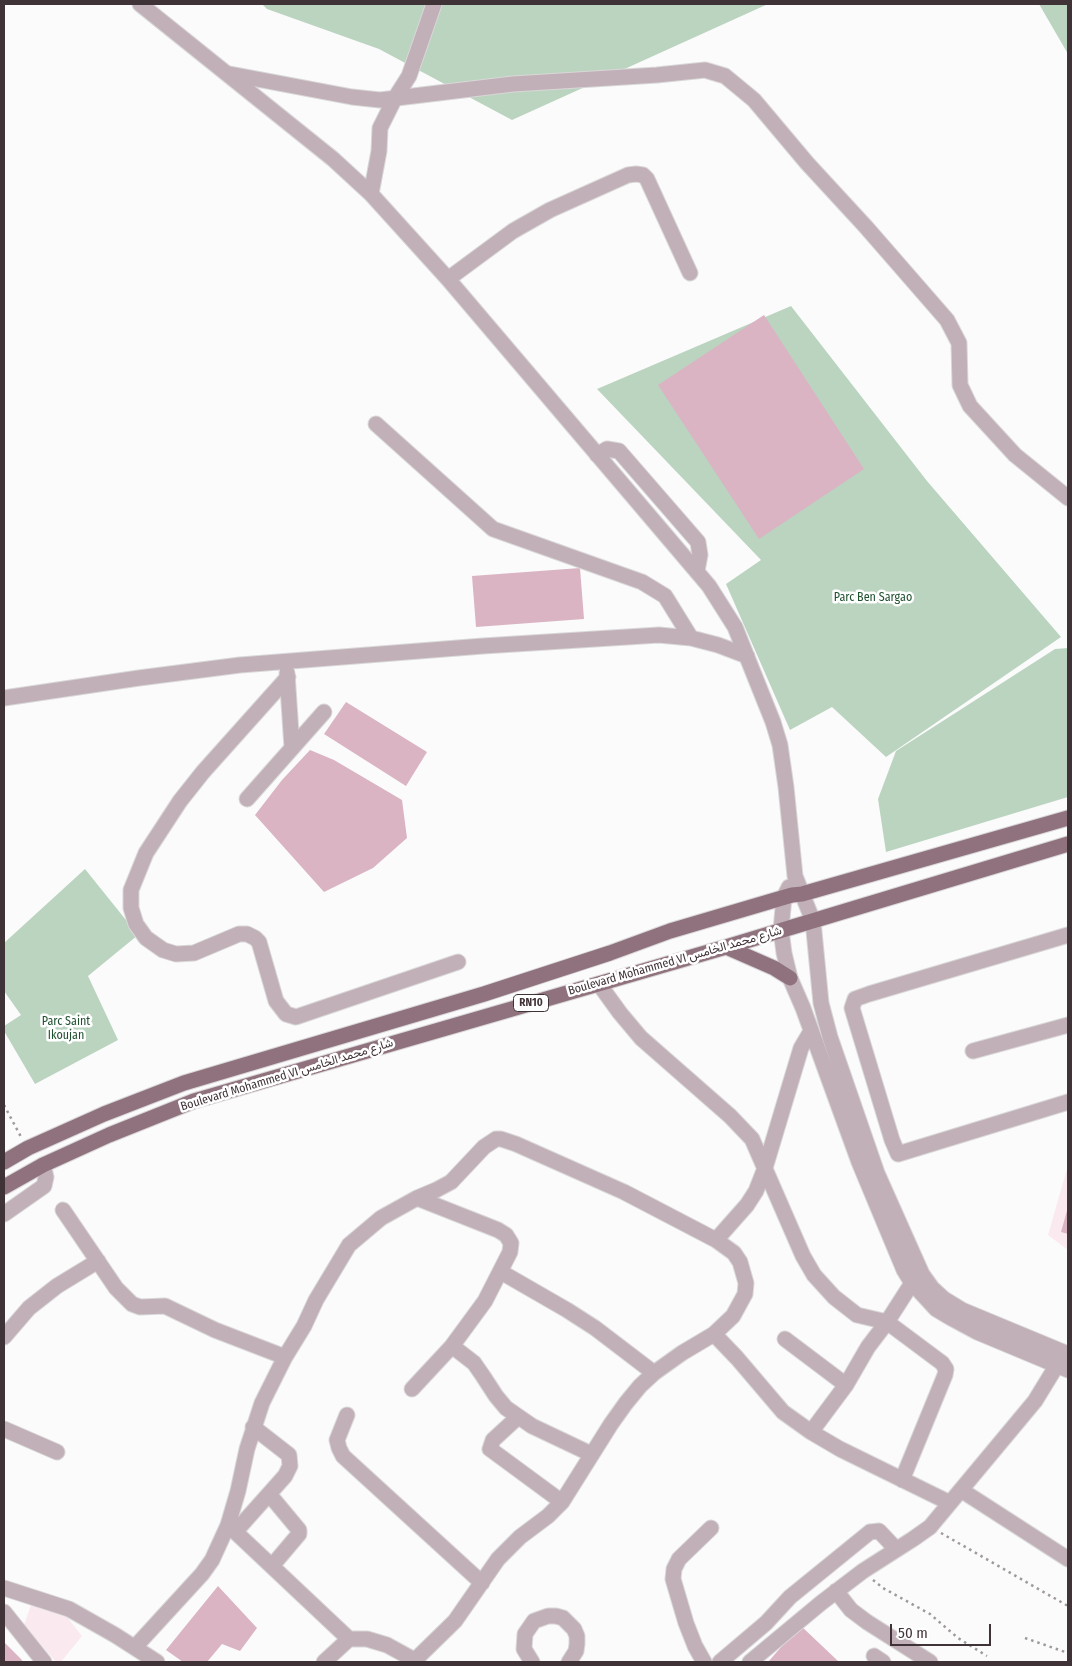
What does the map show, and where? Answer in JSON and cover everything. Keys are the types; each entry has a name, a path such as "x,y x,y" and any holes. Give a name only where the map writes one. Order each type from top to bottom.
{"main road":[{"name":"Boulevard Mohammed VI شارع محمد الخامس","path":"4,1162 28,1148 104,1114 184,1083 484,994 610,953 670,931 784,897 802,894 1068,818"},
{"name":"Boulevard Mohammed VI شارع محمد الخامس","path":"4,1187 43,1165 109,1134 194,1101 726,947 1068,844"},
{"path":"726,947 766,964 790,978"}],"street":[{"path":"140,4 332,158 371,194 448,279 697,571 730,616 773,722 780,746 795,876 813,921 821,1004 830,1037 873,1162 922,1274 932,1288 944,1299 962,1310 1068,1354"},
{"path":"371,194 379,151 380,128 395,98 409,76 434,4"},
{"path":"228,74 352,97 380,100 513,84 705,70 725,76 754,100 947,320 958,344 960,385 970,406 1015,455 1068,498"},
{"path":"448,279 513,231 550,210 628,175 636,174 643,175 647,179 690,273"},
{"path":"376,424 493,529 642,582 664,596 691,638"},
{"path":"4,698 240,665 483,646 659,635 691,638 718,645 747,656"},
{"path":"287,662 292,748"},
{"path":"288,677 202,772 180,801 146,853 131,890 131,908 136,924 146,938 162,950 176,954 194,953 239,934 247,934 255,938 259,942 276,1001 286,1014 296,1017 458,962"},
{"path":"247,799 324,712"},
{"path":"750,1662 836,1591 930,1527 1062,1367 977,1332 936,1309 925,1299 904,1270 859,1162 804,1008 790,978 781,930 784,897 795,876"},
{"path":"898,1154 857,1028 852,1008 855,999 1068,936"},
{"path":"599,984 640,1038 730,1116 752,1139 803,1256 814,1275 834,1297 857,1315 887,1322 942,1363 946,1369 945,1376 902,1480"},
{"path":"973,1051 1068,1025"},
{"path":"716,1240 747,1205 756,1191 765,1168 801,1048 811,1031"},
{"path":"873,1162 1068,1102"},
{"path":"231,1528 246,1449 262,1403 336,1264 350,1245 381,1218 450,1182 484,1147 496,1139 516,1144 624,1192 716,1240 734,1253 740,1262 746,1283 745,1294 733,1316 714,1334 682,1352 654,1373 626,1403 591,1454 562,1502 520,1537 498,1559 455,1621 416,1661 387,1645 367,1639 349,1639 324,1662"},
{"path":"4,1214 44,1186 46,1177 43,1165"},
{"path":"412,1389 452,1346 485,1301 510,1252 511,1243 498,1230 417,1198"},
{"path":"63,1210 116,1288 132,1304 140,1307 165,1306 215,1330 285,1357"},
{"path":"4,1337 29,1308 57,1286 98,1260"},
{"path":"501,1272 595,1328 654,1373"},
{"path":"811,1432 846,1385 868,1347 912,1283"},
{"path":"714,1334 783,1412 811,1432 840,1449 950,1504"},
{"path":"784,1339 846,1385"},
{"path":"452,1346 474,1363 506,1408 549,1434 591,1454"},
{"path":"347,1415 337,1440 338,1448 343,1456 482,1583"},
{"path":"518,1417 493,1440 490,1449 562,1502"},
{"path":"135,1647 202,1574 231,1528 269,1494 285,1476 290,1461 289,1455 253,1428"},
{"path":"4,1429 57,1452"},
{"path":"962,1490 1068,1559"},
{"path":"269,1494 299,1530 299,1534 277,1560"},
{"path":"231,1528 349,1639"},
{"path":"704,1662 686,1623 673,1579 674,1569 679,1559 711,1528"},
{"path":"720,1662 766,1623 790,1598 870,1532 879,1531 896,1549"},
{"path":"4,1588 69,1609 157,1662"},
{"path":"836,1591 851,1610 930,1662"},
{"path":"4,1612 44,1662"},
{"path":"532,1662 524,1649 525,1634 534,1621 548,1616 563,1618 574,1629 578,1644 569,1662"}],"path":[{"path":"4,1105 28,1148"},
{"path":"930,1527 1068,1606"},
{"path":"863,1571 882,1588 930,1614 958,1638 987,1656"},
{"path":"1025,1638 1068,1653"}],"shaded area":[{"path":"1068,1165 1068,1250 1048,1235"},
{"path":"31,1605 63,1612 82,1636 61,1662 56,1662 24,1625"}],"green space":[{"path":"262,4 768,4 512,120 379,49 267,9"},
{"path":"1039,4 1068,4 1068,54"},
{"name":"Parc Ben Sargao","path":"791,306 927,481 1061,637 886,757 832,707 790,730 726,584 761,560 597,389"},
{"path":"1068,648 1068,797 886,852 878,799 896,751 1055,649"},
{"name":"Parc Saint Ikoujan","path":"85,869 138,935 88,976 118,1040 35,1084 4,1031 4,1026 21,1015 4,991 4,943"}],"building":[{"path":"764,315 864,469 759,539 658,385"},
{"path":"580,568 584,619 476,627 472,576"},
{"path":"346,702 427,752 406,786 324,734"},
{"path":"310,750 334,760 402,800 407,838 373,868 324,892 255,815 282,780"},
{"path":"1068,1207 1068,1234 1061,1232"},
{"path":"218,1586 257,1628 240,1651 222,1644 207,1662 183,1662 166,1650"},
{"path":"800,1625 838,1661 769,1661"},
{"path":"4,1642 21,1659 23,1662 4,1662"}]}
